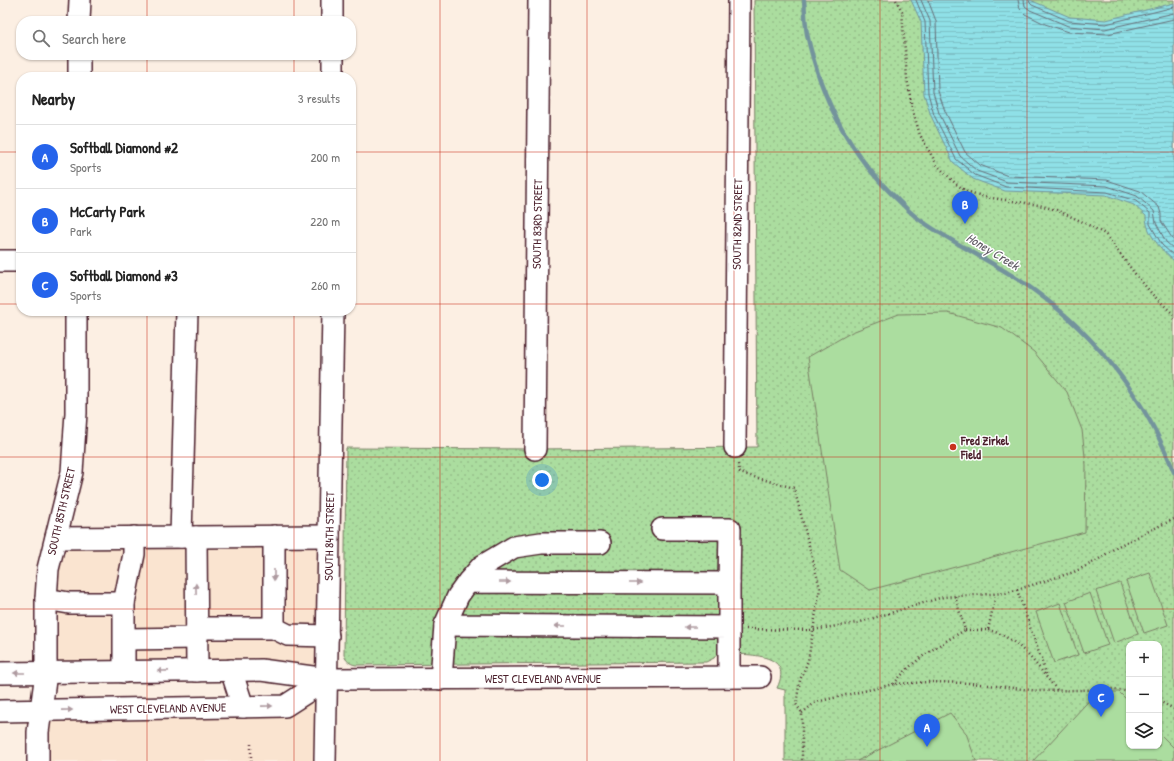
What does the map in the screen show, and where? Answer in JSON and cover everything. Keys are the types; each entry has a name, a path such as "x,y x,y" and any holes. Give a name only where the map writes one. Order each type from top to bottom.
{"street":[{"path":"79,16 80,0"},
{"path":"332,0 332,16"},
{"name":"SOUTH 83RD STREET","path":"535,449 539,0"},
{"name":"SOUTH 82ND STREET","path":"735,447 738,0"},
{"path":"79,60 79,72"},
{"path":"333,60 333,72"},
{"path":"0,261 16,261"},
{"name":"SOUTH 85TH STREET","path":"38,761 40,710 46,673 46,599 48,569 72,472 76,413 76,316"},
{"path":"187,316 188,537 197,633 197,671"},
{"name":"SOUTH 84TH STREET","path":"325,761 333,316"},
{"path":"662,529 730,529 729,677"},
{"path":"274,536 274,628"},
{"path":"56,538 329,536"},
{"path":"124,672 124,603 134,554 134,537"},
{"path":"441,679 445,625 458,596 482,566 514,547 541,543 600,543"},
{"path":"468,582 729,583"},
{"path":"46,599 69,603 124,603"},
{"path":"445,625 729,627"},
{"path":"125,639 274,628 288,635 328,636"},
{"path":"230,670 243,707"},
{"name":"WEST CLEVELAND AVENUE","path":"0,673 261,670 327,679 760,677"},
{"name":"WEST CLEVELAND AVENUE","path":"0,711 285,706 327,679"}],"path":[{"path":"896,0 902,11 907,78 912,108 920,134 937,165 956,184 966,191 984,198 1039,205 1075,218 1105,234 1153,295 1173,312 1174,320"},
{"path":"735,447 740,473 794,488 820,588 808,661 800,680 796,704 802,713 802,761"},
{"path":"729,627 743,629 812,630 857,623 943,596 1006,594 1074,572 1096,561 1118,546 1174,519"},
{"path":"1017,590 1048,679"},
{"path":"988,630 996,594"},
{"path":"955,596 965,630"},
{"path":"894,684 900,676 917,661 938,646 965,630 988,630 998,632 1008,638 1030,656 1058,691"},
{"path":"802,713 816,702 894,684 930,682 971,683 1040,691 1114,689 1126,691"},
{"path":"1162,703 1174,709"},
{"path":"251,743 251,761"}],"shaded area":[{"path":"329,536 327,679 261,670 46,673 46,599 48,569 56,538"},
{"path":"327,679 325,761 38,761 40,710 285,706"}],"green space":[{"path":"754,0 1174,0 1174,761 785,761 785,690 777,688 781,675 779,666 772,660 751,655 717,654 714,658 706,662 356,665 348,662 344,655 346,448 535,449 757,447"},
{"name":"Fred Zirkel Field","path":"948,313 1002,328 1034,352 1067,392 1082,430 1086,465 1085,532 870,590 840,570 808,357 852,332 899,314"},
{"path":"1150,573 1168,625 1144,633 1126,581"},
{"path":"1120,583 1138,634 1114,643 1096,591"},
{"path":"1090,593 1108,645 1084,653 1066,602"},
{"path":"1060,603 1078,655 1054,663 1036,612"},
{"path":"1097,692 1119,692 1126,699 1126,749 1162,749 1162,736 1174,748 1174,761 1033,761"},
{"path":"950,713 966,733 976,761 857,761"}],"water":[{"path":"911,0 1030,0 1070,17 1106,20 1174,3 1174,261 1155,241 1151,235 1146,216 1134,205 1106,195 1005,191 973,179 953,162 931,116 924,94 921,22"}],"waterway":[{"name":"Honey Creek","path":"804,0 807,34 820,80 839,124 865,163 880,182 916,217 951,240 994,264 1022,282 1058,309 1079,329 1118,372 1134,395 1163,445 1174,472"}],"place":[{"name":"McCarty Park","path":"965,224"},
{"name":"Fred Zirkel Field","path":"953,447"},
{"name":"Softball Diamond #3","path":"1101,717"},
{"name":"Softball Diamond #2","path":"927,747"}]}
